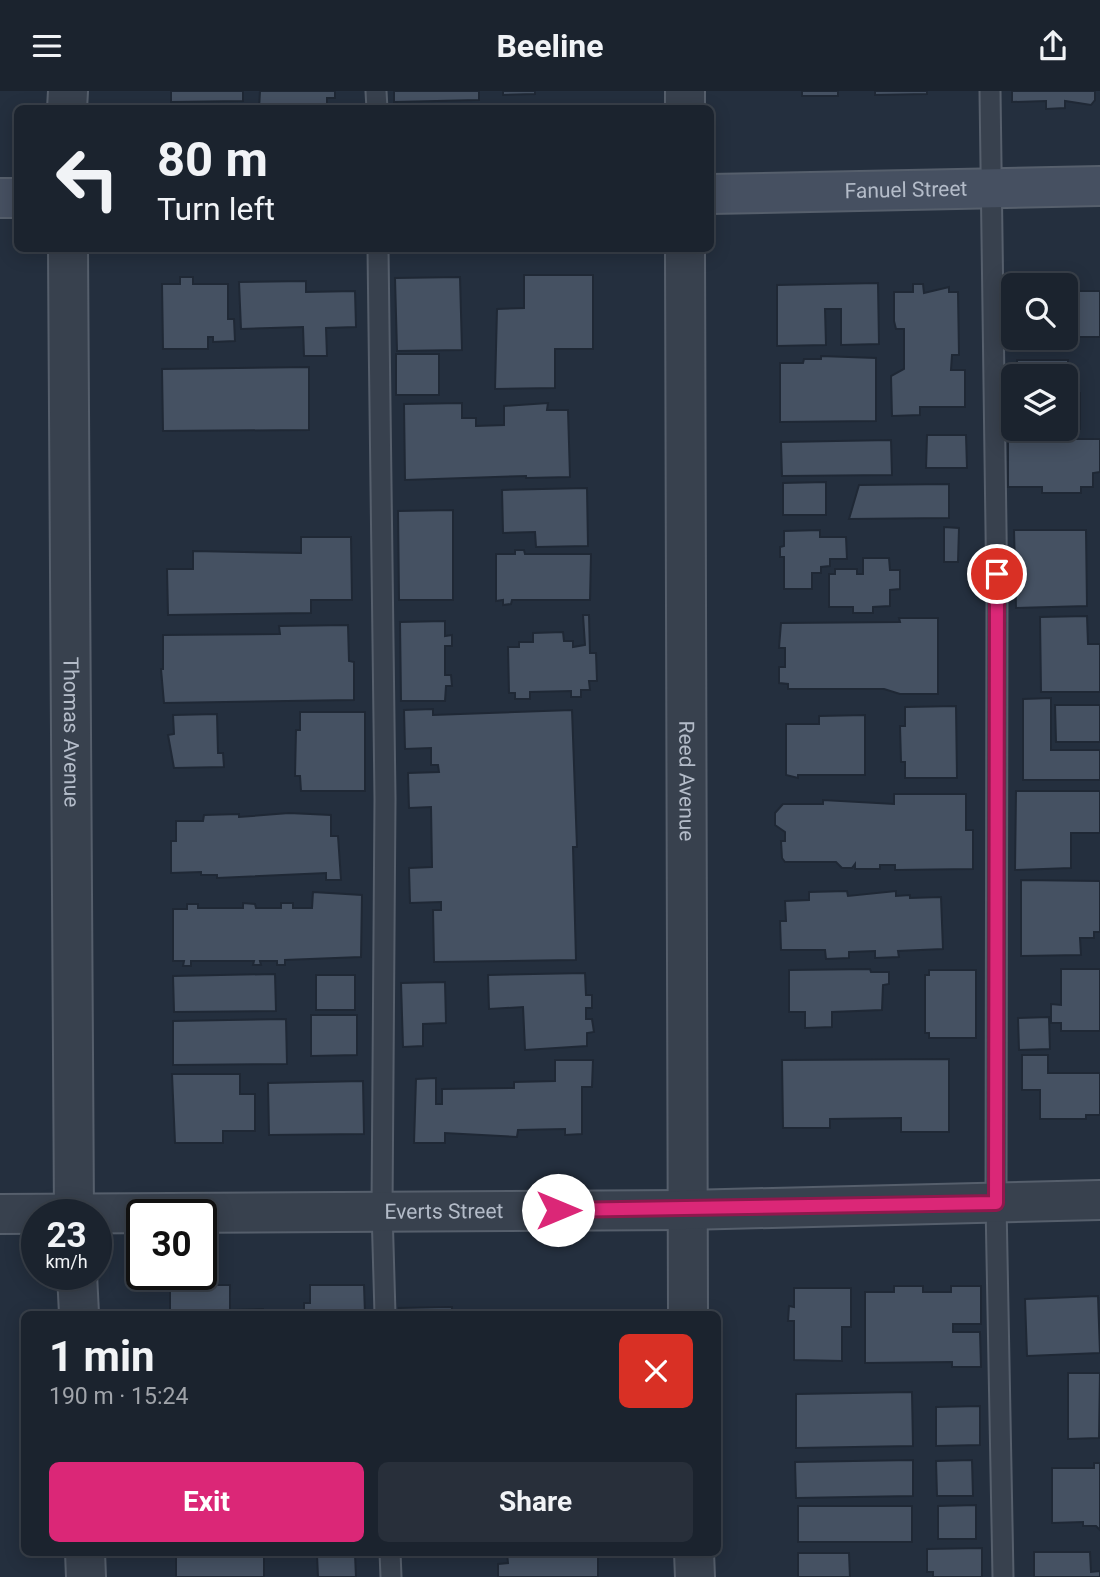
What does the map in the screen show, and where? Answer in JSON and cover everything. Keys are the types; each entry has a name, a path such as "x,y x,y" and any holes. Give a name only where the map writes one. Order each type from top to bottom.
{"street":[{"name":"Fanuel Street","path":"714,194 1100,186"},
{"name":"Thomas Avenue","path":"68,252 74,1199"},
{"name":"Reed Avenue","path":"685,252 688,1311"},
{"name":"Everts Street","path":"112,1214 686,1210 1100,1200"},
{"name":"Everts Street","path":"0,1214 21,1214"},
{"path":"78,1290 79,1311"},
{"path":"85,1556 86,1577"},
{"path":"694,1556 695,1577"}],"lane":[{"path":"990,91 997,602 996,1203 1003,1577"},
{"path":"378,252 385,799 382,1210 385,1311"},
{"path":"390,1556 391,1577"}],"building":[{"path":"171,91 243,91 243,101 171,102"},
{"path":"260,91 335,91 335,98 327,98 327,105 259,105"},
{"path":"394,91 479,91 479,100 394,102"},
{"path":"503,91 535,91 535,94 503,95"},
{"path":"802,91 838,91 838,96 802,96"},
{"path":"875,91 927,91 927,94 875,95"},
{"path":"1012,91 1095,91 1095,100 1091,105 1065,101 1065,108 1046,109 1046,101 1012,102"},
{"path":"524,275 593,275 593,349 555,349 555,388 495,389 497,309 524,308"},
{"path":"180,277 193,277 193,284 228,284 228,319 234,319 235,341 213,342 213,337 208,337 208,349 163,349 162,284 180,284"},
{"path":"460,277 462,350 397,351 395,278"},
{"path":"306,281 306,292 355,291 356,327 326,328 327,356 304,356 303,327 241,329 239,282"},
{"path":"878,283 879,344 841,345 841,309 825,309 826,345 777,346 777,285"},
{"path":"913,284 923,284 924,293 949,287 949,292 958,292 959,355 952,355 951,370 965,370 965,407 920,407 920,415 892,416 891,376 904,369 904,329 896,329 894,292 913,292"},
{"path":"1078,291 1100,291 1100,337 1078,337"},
{"path":"396,354 439,354 439,395 396,395"},
{"path":"821,356 876,358 876,421 780,422 780,363 803,363 804,359 821,359"},
{"path":"1017,360 1068,360 1068,364 1017,364"},
{"path":"309,367 309,430 163,431 162,369"},
{"path":"1078,393 1080,393 1078,429"},
{"path":"462,403 462,418 476,418 476,426 504,425 504,406 548,403 547,410 568,410 570,477 405,480 404,404"},
{"path":"927,435 966,435 967,468 926,468"},
{"path":"1100,439 1100,472 1093,473 1093,487 1081,487 1081,493 1042,493 1042,487 1008,487 1008,441"},
{"path":"891,440 892,475 782,476 781,442"},
{"path":"826,482 826,515 783,515 783,483"},
{"path":"949,484 949,518 849,519 859,485"},
{"path":"587,488 588,546 536,547 535,532 503,533 502,490"},
{"path":"453,510 453,600 399,600 398,511"},
{"path":"944,527 959,528 958,562 944,562"},
{"path":"820,530 820,537 846,537 847,559 830,559 830,566 821,567 821,573 812,573 812,589 784,589 784,557 780,557 780,547 784,546 784,531"},
{"path":"1014,530 1086,530 1087,606 1016,608"},
{"path":"301,537 351,537 352,600 311,600 311,613 168,615 167,569 193,569 193,551 301,553"},
{"path":"515,550 524,550 525,554 591,554 590,600 512,600 511,604 503,605 503,600 496,601 496,554 515,554"},
{"path":"863,558 889,558 890,570 900,570 900,589 890,590 890,606 873,607 873,613 853,613 853,607 829,607 829,574 835,574 835,569 857,569 857,574 863,574"},
{"path":"583,615 589,615 590,653 596,653 597,681 589,681 590,690 581,690 581,697 571,697 571,691 530,692 530,699 515,699 515,693 509,693 508,647 519,647 519,642 533,642 533,633 563,632 564,641 573,641 573,647 585,645"},
{"path":"1087,616 1088,644 1100,644 1100,692 1041,692 1040,617"},
{"path":"899,618 938,618 938,694 900,694 884,689 788,689 788,684 779,683 779,667 785,667 785,648 779,648 781,623 900,622"},
{"path":"445,621 445,636 452,635 452,646 445,646 445,675 451,675 452,686 446,686 445,701 401,701 400,622"},
{"path":"348,625 349,661 354,662 354,700 164,703 161,669 163,635 280,634 279,626"},
{"path":"1051,698 1051,750 1100,750 1100,780 1023,780 1023,699"},
{"path":"1055,705 1100,705 1100,742 1056,742"},
{"path":"956,706 957,778 905,778 905,762 901,762 900,726 905,726 905,707"},
{"path":"433,709 433,715 572,710 577,847 573,847 576,960 434,962 433,910 441,910 441,902 410,903 409,868 432,867 431,807 409,808 408,773 439,772 438,765 431,765 431,748 405,749 404,710"},
{"path":"300,712 365,712 365,791 301,791 300,776 295,776 296,730 300,730"},
{"path":"217,714 218,753 223,753 224,767 174,768 168,735 174,734 173,715"},
{"path":"865,715 865,775 798,775 798,778 786,775 786,724 819,724 819,716"},
{"path":"1016,791 1100,791 1100,833 1071,833 1071,868 1015,870"},
{"path":"894,794 966,794 966,830 973,830 973,869 895,870 895,865 880,865 880,869 855,869 855,864 852,868 842,868 836,862 785,862 782,858 781,841 785,841 785,832 775,825 775,813 783,804 823,804 823,800 894,804"},
{"path":"289,813 331,815 331,836 338,836 341,880 326,880 326,873 217,878 217,875 201,875 201,872 171,873 171,841 176,841 176,821 203,821 204,815 239,814 239,817"},
{"path":"1021,880 1100,881 1100,932 1094,932 1094,938 1080,938 1081,955 1021,956"},
{"path":"847,891 848,896 896,891 896,896 910,895 910,898 941,897 943,949 898,951 899,957 875,958 875,951 849,952 849,958 826,959 825,950 781,950 780,921 786,921 785,901 809,900 809,892"},
{"path":"313,892 362,895 361,957 285,960 285,965 277,965 277,961 260,961 261,965 253,965 254,961 191,961 191,966 183,966 184,961 173,961 173,909 187,909 187,904 198,904 198,908 243,908 243,903 255,904 256,908 281,908 281,903 293,903 293,908 312,908"},
{"path":"870,969 871,972 889,972 889,984 883,985 882,1010 832,1012 832,1027 805,1028 805,1012 789,1012 789,970"},
{"path":"1061,969 1100,969 1100,1031 1061,1031 1061,1023 1051,1023 1051,1004 1061,1005"},
{"path":"929,970 976,970 976,1038 929,1038 929,1033 925,1033 925,975 929,975"},
{"path":"585,973 586,995 592,995 592,1008 586,1008 586,1019 592,1019 594,1032 587,1033 587,1046 525,1050 523,1007 489,1009 488,975"},
{"path":"275,974 276,1011 174,1012 173,976"},
{"path":"316,975 355,975 355,1010 316,1010"},
{"path":"445,982 446,1023 423,1024 423,1046 403,1047 401,983"},
{"path":"311,1015 357,1015 357,1055 311,1056"},
{"path":"1049,1017 1050,1049 1019,1050 1018,1018"},
{"path":"286,1019 287,1064 173,1065 173,1021"},
{"path":"1022,1055 1048,1055 1048,1073 1100,1073 1100,1115 1086,1115 1086,1119 1040,1119 1040,1090 1022,1090"},
{"path":"949,1059 949,1132 901,1132 901,1118 830,1119 830,1128 783,1128 782,1060"},
{"path":"555,1060 593,1060 592,1087 582,1087 582,1134 565,1135 565,1129 518,1130 517,1137 445,1133 445,1143 414,1143 416,1079 436,1078 436,1104 442,1104 442,1089 514,1088 514,1082 555,1081"},
{"path":"172,1074 240,1074 240,1094 255,1094 255,1131 223,1131 223,1143 175,1143"},
{"path":"363,1081 364,1134 269,1135 268,1083"},
{"path":"217,1285 230,1285 230,1310 263,1311 170,1311 170,1290 217,1290"},
{"path":"310,1285 364,1285 365,1311 304,1311 304,1303 310,1303"},
{"path":"894,1286 923,1286 923,1292 951,1292 951,1286 981,1286 981,1324 953,1324 953,1332 980,1332 981,1367 952,1367 952,1362 865,1363 865,1292 894,1292"},
{"path":"794,1288 851,1288 851,1327 842,1327 842,1361 794,1360 794,1321 788,1321 789,1306 794,1307"},
{"path":"1098,1296 1100,1353 1027,1356 1025,1299"},
{"path":"452,1307 452,1311 400,1311 399,1308"},
{"path":"1068,1373 1100,1373 1099,1438 1068,1439"},
{"path":"912,1392 913,1446 796,1448 796,1394"},
{"path":"980,1406 980,1445 936,1446 936,1407"},
{"path":"913,1460 913,1496 796,1498 795,1462"},
{"path":"972,1460 973,1496 937,1496 936,1461"},
{"path":"1094,1463 1100,1463 1100,1530 1096,1526 1083,1526 1083,1522 1052,1523 1052,1468 1094,1468"},
{"path":"976,1505 976,1539 938,1539 938,1506"},
{"path":"798,1506 912,1506 912,1542 798,1542"},
{"path":"982,1548 982,1577 933,1577 933,1572 927,1572 927,1549"},
{"path":"1034,1552 1090,1552 1091,1572 1100,1571 1100,1577 1034,1577"},
{"path":"798,1553 849,1553 850,1577 798,1577"},
{"path":"176,1556 264,1556 264,1577 176,1577"},
{"path":"317,1556 355,1556 356,1577 318,1577"},
{"path":"507,1556 598,1556 598,1577 498,1577 498,1564 508,1563"}],"route":[{"path":"558,1210 996,1203 997,574"}]}
